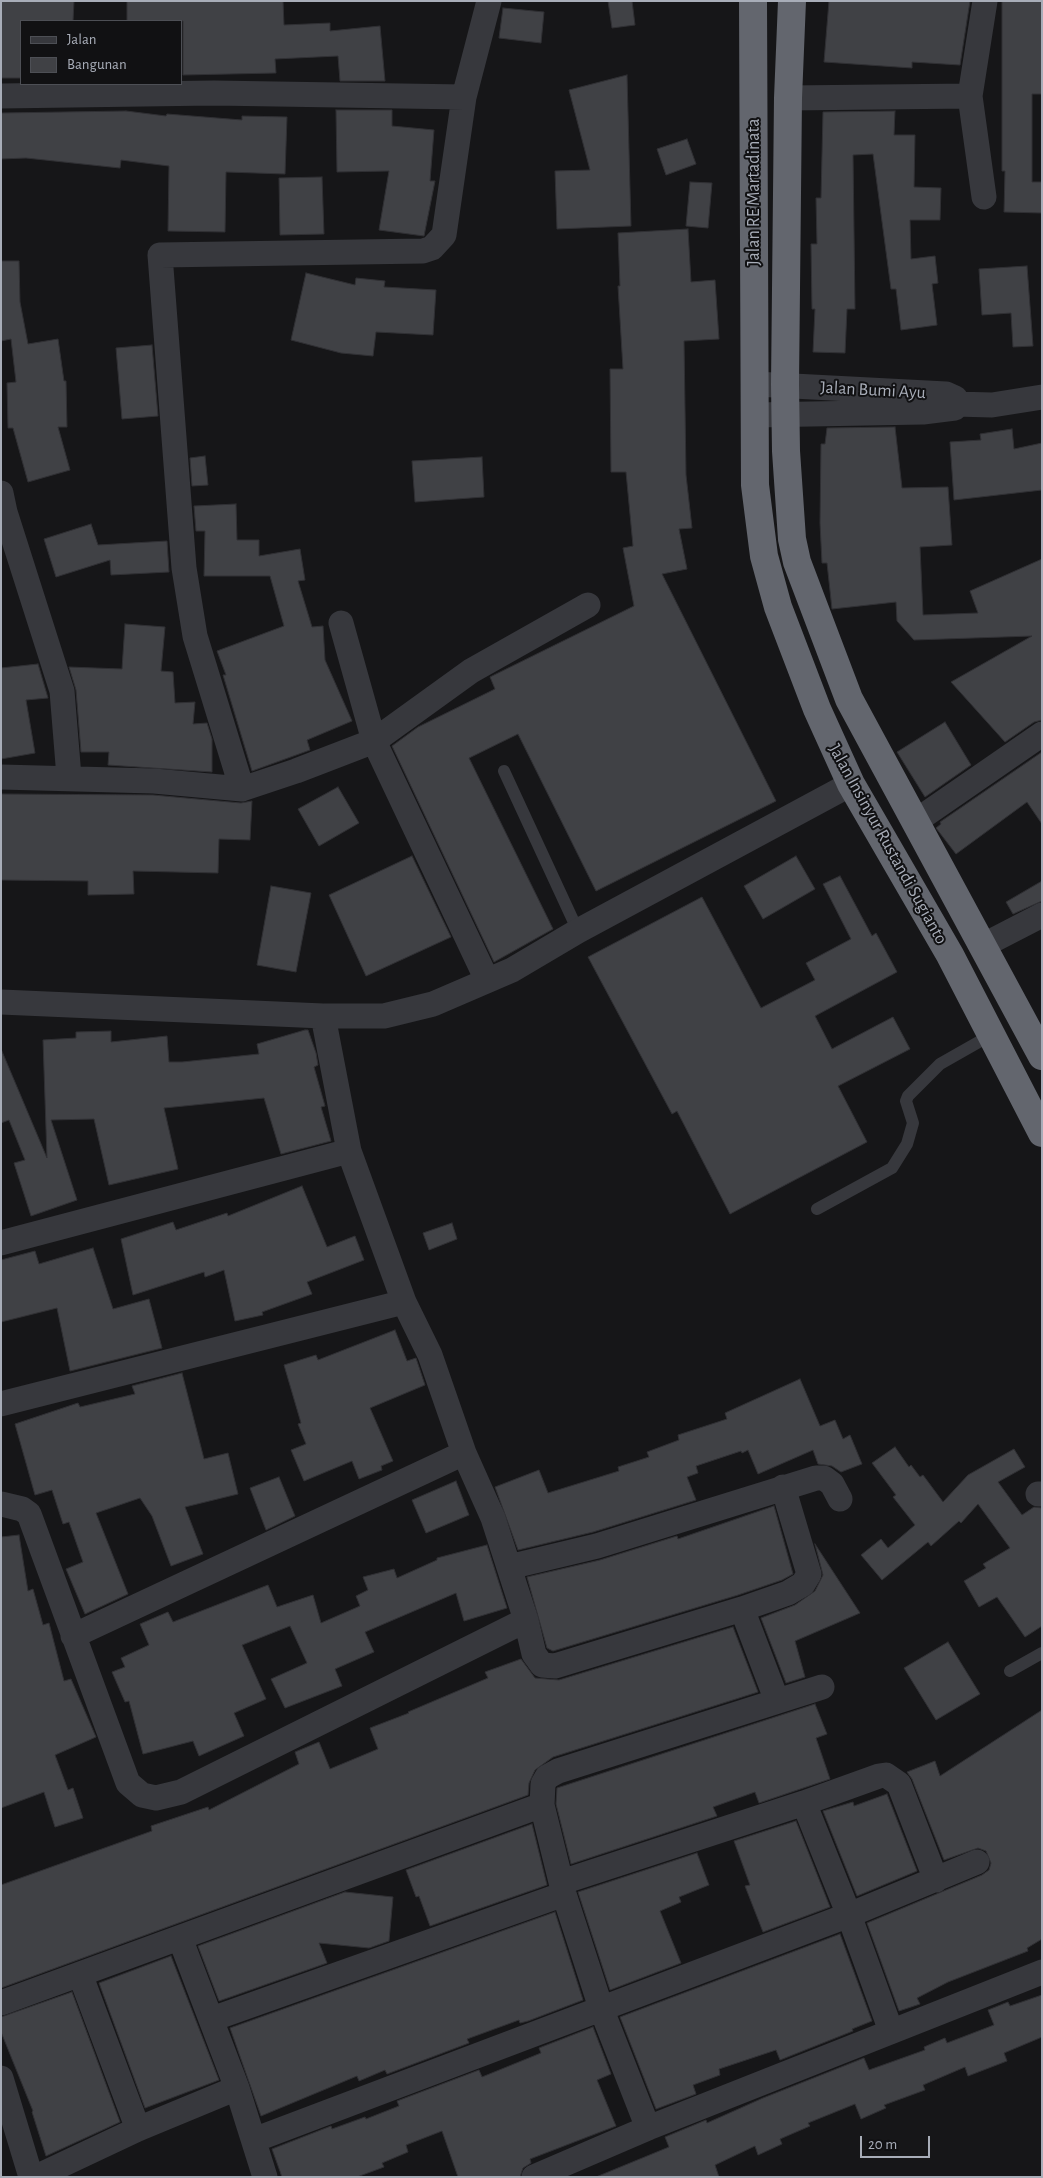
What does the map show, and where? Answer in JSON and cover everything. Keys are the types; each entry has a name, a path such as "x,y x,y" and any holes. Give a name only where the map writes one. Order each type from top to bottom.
{"highway":[{"name":"Jalan RE Martadinata","path":"753,1 755,384"},
{"name":"Jalan Insinyur Rustandi Sugianto","path":"792,1 788,98 785,384 789,490 797,562 849,699 966,912 982,946 1042,1056"},
{"name":"Jalan Insinyur Rustandi Sugianto","path":"755,384 755,485 764,556 778,607 813,700 852,784 950,956 1042,1133"},
{"path":"992,1035 1021,1017"}],"street":[{"path":"242,789 195,636 186,578 160,255 423,251 432,248 444,234 464,97 489,1"},
{"path":"984,197 970,96 985,1"},
{"path":"1,96 214,93 464,97"},
{"path":"788,98 970,96"},
{"path":"755,384 785,384"},
{"name":"Jalan Bumi Ayu","path":"785,384 946,394 955,398 955,406"},
{"path":"755,415 922,412 955,406 992,404 1042,397"},
{"path":"1,493 5,512 62,691 69,778"},
{"path":"1,777 154,781 242,789 296,771 374,741 470,671 588,605"},
{"path":"341,623 374,741 487,980"},
{"path":"916,821 1042,734"},
{"path":"1,1002 323,1016 384,1016 433,1004 512,970 578,931 852,784"},
{"path":"982,946 1042,915"},
{"path":"323,1016 349,1151 404,1302 430,1356 464,1453 493,1518 526,1620 534,1654 542,1665 548,1666 742,1609 788,1593 803,1584 809,1574 782,1487"},
{"path":"1,1243 349,1151"},
{"path":"1,1404 404,1302"},
{"path":"73,1636 464,1453"},
{"path":"509,1567 598,1546 782,1487 816,1478 824,1478 832,1484 840,1499"},
{"path":"1,1504 22,1509 29,1514 128,1783 142,1795 156,1798 180,1792 526,1620"},
{"path":"742,1609 777,1702"},
{"path":"648,2128 601,2008 563,1888 542,1805 542,1784 547,1777 558,1771 822,1687"},
{"path":"212,2019 563,1888 879,1776 886,1775 894,1778 899,1784 936,1880"},
{"path":"804,1803 849,1915 890,2031"},
{"path":"1,2003 542,1805"},
{"path":"254,2140 849,1915 977,1862"},
{"path":"180,1938 237,2088 265,2177"},
{"path":"534,2177 648,2128 1042,1972"},
{"path":"80,1974 138,2129"},
{"path":"1,2078 31,2177"},
{"path":"36,2177 138,2129 237,2088"}],"lane":[{"path":"504,771 578,931"},
{"path":"817,1209 892,1168 907,1144 913,1123 906,1101 908,1096 940,1064 992,1035"},
{"path":"1010,1671 1042,1653"}],"building":[{"path":"1,1 74,1 73,20 20,20 20,78 1,78"},
{"path":"127,1 283,1 284,25 330,23 330,31 380,26 385,81 340,81 338,56 275,59 276,73 183,75 182,20 127,20"},
{"path":"608,1 632,1 635,25 612,28"},
{"path":"829,1 970,1 960,65 912,62 912,68 824,62"},
{"path":"1002,1 1042,1 1042,94 1032,94 1032,182 1042,182 1042,213 1004,212 1005,171 1002,171"},
{"path":"503,8 544,12 541,43 499,38"},
{"path":"627,75 631,226 557,229 555,171 590,170 569,90"},
{"path":"336,110 392,110 392,126 434,130 430,181 435,181 424,236 379,230 389,171 337,172"},
{"path":"126,111 166,116 167,114 242,120 242,116 287,117 285,174 226,172 225,232 168,231 169,166 121,160 120,168 26,158 1,159 1,113"},
{"path":"895,111 894,135 915,135 914,187 941,188 940,220 910,220 911,259 935,256 938,283 932,284 937,325 901,330 896,289 891,289 873,154 853,155 855,309 847,309 845,353 813,352 815,309 812,309 811,244 817,244 816,198 821,198 823,112"},
{"path":"687,139 696,164 666,175 657,149"},
{"path":"322,177 324,234 280,235 279,178"},
{"path":"690,182 712,183 708,228 686,226"},
{"path":"688,229 691,282 715,280 719,339 684,341 686,475 692,528 679,529 687,569 662,574 776,801 596,891 518,734 469,758 553,929 494,962 392,746 418,727 495,689 490,677 634,606 623,548 633,546 626,472 611,472 610,369 623,369 618,286 620,286 618,233"},
{"path":"1,261 19,261 20,302 28,344 58,339 64,381 66,381 67,427 58,427 70,470 28,482 13,428 8,428 7,383 16,382 11,339 1,341"},
{"path":"1027,266 1033,346 1013,347 1011,313 982,315 979,269"},
{"path":"306,273 355,285 356,278 385,281 384,287 436,290 433,335 376,332 373,356 341,353 291,340"},
{"path":"152,345 158,416 122,419 116,348"},
{"path":"895,427 902,488 948,487 952,545 920,547 923,615 978,613 970,591 1042,559 1042,720 1034,722 1005,742 951,682 1032,636 914,640 897,621 896,602 832,609 827,563 822,563 820,523 821,444 825,444 827,428"},
{"path":"1012,429 1014,449 1042,443 1042,490 954,500 950,442 981,440 980,434"},
{"path":"205,456 208,485 192,486 190,458"},
{"path":"482,457 484,497 415,502 412,461"},
{"path":"236,504 237,540 259,540 259,556 300,549 305,580 298,581 312,627 323,626 325,660 352,721 307,740 310,750 252,771 223,675 226,675 217,651 284,626 270,576 204,576 205,531 196,531 194,506"},
{"path":"91,524 98,545 167,541 169,572 111,575 110,560 56,577 44,539"},
{"path":"125,624 165,627 161,671 173,672 175,703 195,702 193,724 207,723 212,739 212,772 108,765 109,752 81,752 76,690 69,667 122,669"},
{"path":"38,664 48,698 26,700 35,753 1,759 1,668"},
{"path":"945,722 971,765 925,797 897,752"},
{"path":"1042,752 1042,824 1027,802 956,854 936,828 941,824 940,822"},
{"path":"338,787 359,823 319,846 298,809"},
{"path":"1,794 153,795 241,803 252,801 250,840 219,839 218,873 133,871 134,894 88,895 88,881 1,880"},
{"path":"412,856 451,937 366,976 329,895"},
{"path":"796,856 815,889 763,919 744,886"},
{"path":"840,876 872,936 876,933 897,972 815,1016 832,1049 893,1017 910,1049 838,1086 867,1142 730,1214 677,1111 672,1114 588,957 702,897 761,1008 815,980 806,963 851,939 823,884"},
{"path":"1042,881 1042,901 1013,914 1006,902"},
{"path":"271,886 311,893 296,972 257,965"},
{"path":"308,1030 316,1053 318,1065 314,1067 325,1106 321,1107 331,1141 281,1154 264,1098 164,1108 178,1169 109,1185 94,1119 51,1120 77,1200 31,1216 14,1163 25,1160 9,1120 1,1123 1,1049 47,1158 43,1040 76,1038 76,1032 111,1031 111,1042 167,1036 169,1062 182,1062 259,1054 257,1044"},
{"path":"302,1186 327,1247 355,1236 364,1260 307,1282 312,1294 262,1312 263,1315 235,1321 224,1270 205,1277 204,1272 133,1295 121,1239 173,1222 176,1230 227,1213 228,1216"},
{"path":"452,1223 457,1239 429,1250 423,1233"},
{"path":"93,1248 113,1309 149,1299 162,1348 70,1371 57,1308 1,1322 1,1260 35,1251 39,1264"},
{"path":"395,1330 407,1361 416,1358 425,1385 370,1408 393,1461 381,1466 382,1470 359,1479 352,1461 304,1481 291,1450 306,1444 298,1424 301,1423 284,1365 316,1355 318,1360"},
{"path":"182,1373 204,1459 228,1453 238,1494 185,1507 203,1554 171,1566 152,1516 140,1498 96,1513 128,1594 85,1614 66,1569 83,1562 69,1522 63,1524 52,1490 35,1495 15,1424 78,1403 80,1407 135,1394 132,1386"},
{"path":"800,1379 820,1426 835,1420 843,1439 850,1435 862,1464 841,1472 832,1466 818,1464 813,1450 758,1474 748,1450 742,1453 741,1451 696,1466 698,1473 687,1477 696,1500 593,1532 518,1550 495,1487 539,1470 548,1493 619,1471 618,1467 649,1457 647,1452 679,1440 678,1435 727,1419 725,1413"},
{"path":"895,1447 909,1467 911,1465 920,1477 923,1475 943,1502 968,1475 1014,1449 1025,1467 998,1482 1022,1515 1034,1507 1042,1508 1042,1626 1025,1637 997,1597 979,1607 964,1581 986,1568 983,1564 1010,1548 978,1504 961,1523 959,1521 931,1546 928,1542 882,1580 861,1555 881,1539 888,1548 915,1525 893,1497 896,1495 872,1463"},
{"path":"279,1477 295,1516 266,1530 250,1488"},
{"path":"456,1481 469,1515 426,1533 412,1500"},
{"path":"774,1506 793,1574 782,1580 738,1595 553,1651 547,1648 527,1577 600,1560 677,1536 678,1539"},
{"path":"19,1535 28,1591 33,1589 43,1625 49,1623 64,1681 71,1679 96,1737 55,1755 68,1790 73,1788 83,1818 55,1827 44,1792 1,1808 1,1537"},
{"path":"815,1544 860,1613 795,1641 805,1677 786,1683 761,1618 795,1605 815,1591 823,1575"},
{"path":"487,1545 507,1608 464,1621 456,1593 365,1632 374,1652 335,1669 342,1686 285,1708 271,1679 307,1663 290,1626 242,1645 266,1699 234,1713 244,1736 199,1756 193,1741 143,1754 129,1701 125,1702 112,1672 125,1667 121,1658 149,1645 140,1624 168,1612 173,1622 268,1585 277,1607 313,1595 321,1623 360,1606 356,1596 368,1590 363,1577 394,1569 397,1578 437,1560 437,1558"},
{"path":"733,1627 758,1692 553,1757 535,1770 529,1783 528,1795 1,1988 1,1885 152,1831 151,1826 208,1807 209,1810 299,1764 295,1752 319,1742 330,1769 378,1749 370,1728 488,1678 485,1672 521,1659 535,1678 559,1680"},
{"path":"948,1642 980,1694 936,1720 904,1668"},
{"path":"815,1704 827,1734 816,1738 830,1779 759,1803 755,1792 713,1807 717,1816 571,1864 556,1804 557,1788"},
{"path":"1042,1710 1042,1939 1027,1948 1028,1951 948,1982 917,1998 920,2004 899,2011 867,1923 982,1875 989,1870 991,1863 986,1851 978,1848 944,1860 912,1779 907,1772 935,1761 940,1776"},
{"path":"887,1794 917,1871 857,1896 823,1811 853,1802 854,1806"},
{"path":"796,1821 830,1907 763,1932 745,1886 750,1885 734,1841"},
{"path":"532,1824 547,1885 430,1926 419,1896 416,1897 406,1870"},
{"path":"697,1853 709,1885 679,1897 681,1902 660,1911 681,1963 610,1990 578,1892"},
{"path":"345,1892 393,1897 389,1941 369,1948 319,1943 327,1963 219,2001 198,1946"},
{"path":"555,1912 583,2000 528,2021 520,2023 519,2020 467,2039 469,2043 387,2074 385,2070 359,2081 357,2076 261,2116 230,2028"},
{"path":"840,1934 872,2021 852,2029 853,2031 780,2060 776,2050 719,2069 720,2075 693,2085 696,2094 656,2109 620,2017"},
{"path":"171,1956 219,2080 145,2108 99,1983"},
{"path":"72,1992 120,2122 46,2156 33,2111 1,2032 1,2017"},
{"path":"1042,1995 1042,2037 1004,2053 1007,2061 968,2076 965,2067 923,2085 925,2090 884,2105 886,2108 861,2119 855,2104 808,2123 810,2126 780,2139 782,2144 758,2155 755,2146 715,2165 719,2177 596,2177 669,2147 665,2137 706,2120 707,2123 763,2098 864,2058 869,2070 925,2050 924,2047 945,2038 947,2043 994,2025 988,2010 1008,2002 1010,2006"},
{"path":"593,2027 611,2074 597,2080 616,2126 530,2159 531,2163 523,2168 520,2177 458,2177 442,2131 406,2145 408,2152 382,2163 384,2167 357,2177 282,2177 272,2149 331,2126 332,2129 365,2117 366,2119 399,2106 397,2101 479,2070 482,2077 541,2053 539,2048"}]}
